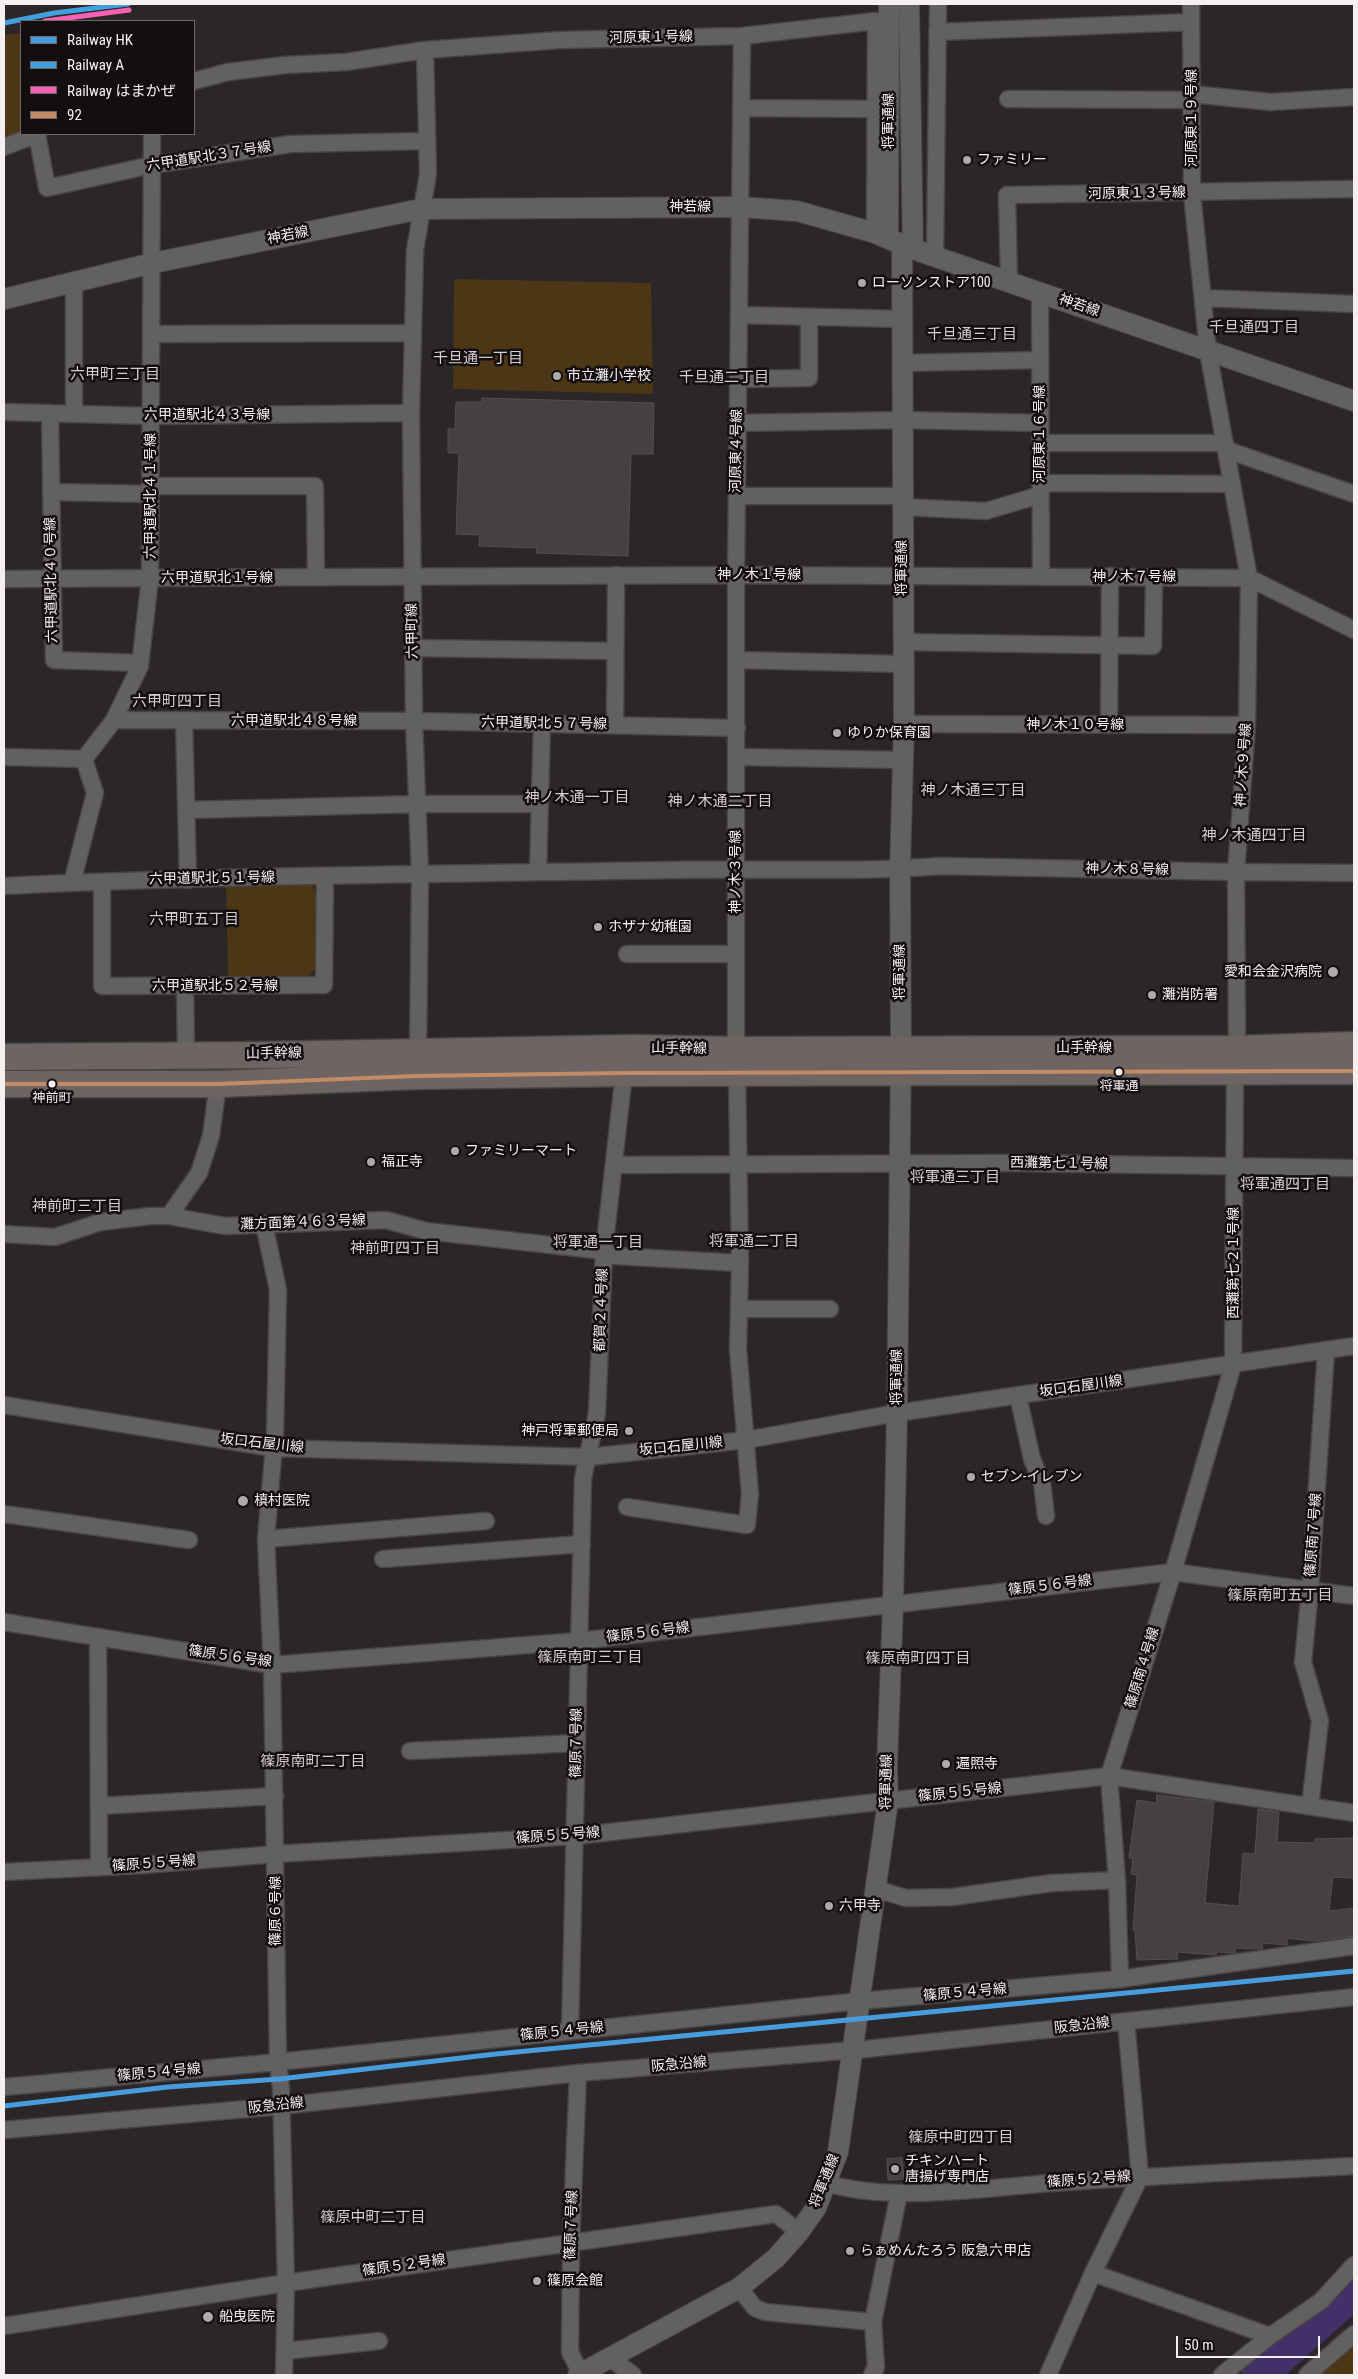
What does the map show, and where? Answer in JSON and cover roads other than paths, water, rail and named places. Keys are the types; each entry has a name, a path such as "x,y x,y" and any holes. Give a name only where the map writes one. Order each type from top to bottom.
{"main road":[{"name":"山手幹線","path":"4,1057 633,1048 737,1062 900,1074 1060,1070 1236,1060 1354,1045"},
{"name":"山手幹線","path":"4,1084 218,1084 416,1076 624,1073 901,1048 1236,1060 1354,1071"}],"street":[{"name":"将軍通線","path":"580,2374 739,2288 776,2258 799,2232 816,2208 838,2152 888,1801 887,1766 894,1604 897,1413 901,1048 900,869 904,724 901,319 894,241 889,4"},
{"path":"894,241 909,4"},
{"path":"935,255 938,4"},
{"name":"河原東１９号線","path":"1191,4 1192,193 1208,351 1226,446"},
{"name":"河原東１号線","path":"195,81 228,72 284,64 346,62 425,50 560,40 742,36 876,21 876,109"},
{"path":"937,32 1192,22"},
{"name":"河原東４号線","path":"736,575 742,36"},
{"name":"六甲町線","path":"418,1052 420,874 414,721 411,413 415,250 428,174 425,50"},
{"path":"1008,99 1192,97 1270,102 1354,97"},
{"path":"741,108 876,109 894,241"},
{"path":"4,147 34,135"},
{"name":"六甲道駅北３７号線","path":"37,135 47,188 152,165 294,144 428,141"},
{"name":"六甲道駅北４１号線","path":"150,578 150,416 153,263 152,135"},
{"name":"河原東１３号線","path":"1009,281 1007,195 1354,189"},
{"name":"神若線","path":"4,299 153,263 421,210 740,207 797,211 894,241 1354,401"},
{"path":"74,282 74,414"},
{"name":"河原東１６号線","path":"1040,292 1041,576"},
{"path":"1203,298 1354,304"},
{"path":"739,315 901,319"},
{"path":"738,379 809,378 810,317"},
{"path":"152,334 413,334"},
{"path":"901,363 1040,360"},
{"name":"六甲道駅北４３号線","path":"4,412 150,416 411,413"},
{"name":"六甲道駅北４０号線","path":"50,413 54,660 140,663"},
{"path":"738,423 901,420 1040,423"},
{"path":"1040,443 1226,446 1354,494"},
{"name":"神ノ木９号線","path":"1226,446 1249,578 1247,725 1236,872 1236,1060"},
{"path":"737,496 902,501 986,511 1040,489 1232,484"},
{"path":"51,492 315,486 316,577"},
{"name":"六甲道駅北５７号線","path":"414,721 615,725 616,575"},
{"name":"神ノ木３号線","path":"628,1508 747,1525 750,1494 738,1349 740,1263 736,954 736,575"},
{"name":"神ノ木１号線","path":"412,576 902,575"},
{"name":"神ノ木７号線","path":"902,575 1249,578 1354,630"},
{"name":"六甲道駅北１号線","path":"84,759 114,720 140,663 150,578 412,576"},
{"path":"1108,725 1110,576"},
{"path":"903,642 1153,646 1154,577"},
{"path":"4,579 150,578"},
{"path":"413,648 615,652"},
{"path":"737,660 903,664"},
{"name":"六甲道駅北４８号線","path":"114,720 414,721"},
{"path":"184,720 188,880"},
{"path":"538,872 542,723"},
{"name":"神ノ木１０号線","path":"904,724 1247,725"},
{"path":"615,725 737,728"},
{"path":"4,757 84,759 95,792 72,883"},
{"path":"737,757 903,760"},
{"path":"187,810 418,804 540,804"},
{"name":"神ノ木８号線","path":"617,871 900,869 941,866 1354,873"},
{"name":"六甲道駅北５１号線","path":"4,886 325,876 617,871"},
{"name":"六甲道駅北５２号線","path":"102,882 102,986 324,985 325,876"},
{"path":"627,954 736,954"},
{"path":"185,985 186,1055"},
{"name":"西灘第七２１号線","path":"1233,1365 1236,1060"},
{"name":"都賀２４号線","path":"589,1456 597,1413 604,1251 624,1073"},
{"path":"169,1216 199,1173 211,1136 218,1084"},
{"name":"西灘第七１号線","path":"614,1165 1018,1163 1354,1168"},
{"name":"灘方面第４６３号線","path":"4,1234 55,1237 101,1222 150,1216 169,1216 225,1226 386,1220 426,1231 604,1251 615,1256 740,1263"},
{"name":"篠原６号線","path":"264,1224 278,1290 273,1448 266,1539 272,1665 278,2062 286,2283 284,2375"},
{"path":"739,1309 830,1309"},
{"name":"坂口石屋川線","path":"4,1405 273,1448 589,1456 746,1440 897,1413 1354,1346"},
{"name":"篠原南７号線","path":"1310,1806 1320,1721 1302,1662 1310,1590 1326,1351"},
{"name":"篠原南４号線","path":"1120,1979 1117,1880 1109,1776 1173,1572 1233,1365"},
{"path":"1018,1396 1032,1459 1042,1483 1046,1516"},
{"name":"篠原７号線","path":"570,2031 583,1478 589,1456"},
{"path":"4,1514 189,1540"},
{"path":"266,1539 486,1521"},
{"path":"383,1559 582,1544"},
{"name":"篠原５６号線","path":"4,1622 272,1665 579,1641 1173,1572 1354,1596"},
{"path":"98,1637 99,1867"},
{"path":"410,1751 577,1743"},
{"name":"篠原５５号線","path":"4,1872 574,1836 1109,1776 1354,1813"},
{"path":"99,1806 275,1796"},
{"path":"876,1889 906,1898 952,1897 1052,1883 1117,1880"},
{"name":"篠原５４号線","path":"4,2087 278,2062 860,2001 1120,1979 1354,1946"},
{"name":"阪急沿線","path":"4,2130 281,2106 578,2073 853,2050 1354,1997"},
{"path":"1048,2375 1093,2273 1140,2177 1126,2021"},
{"name":"篠原７号線","path":"578,2073 571,2242 570,2352 580,2374"},
{"name":"篠原５２号線","path":"826,2183 850,2190 899,2193 1140,2177 1354,2166"},
{"path":"872,2375 876,2367 873,2322 899,2193"},
{"name":"篠原５２号線","path":"4,2326 286,2283 776,2214 799,2232"},
{"path":"1222,2375 1270,2336 1321,2301 1354,2265"},
{"path":"1093,2273 1270,2336"},
{"path":"739,2288 755,2308 766,2312 873,2322"},
{"path":"1307,2375 1354,2334"},
{"path":"285,2351 379,2341"},
{"path":"610,2358 633,2375"}],"waterway":[{"path":"1259,2375 1354,2291"},
{"path":"1283,2354 1283,2375"}],"rail line":[{"name":"A","path":"4,23 54,13 128,4"},
{"name":"はまかぜ","path":"53,20 129,10"},
{"name":"HK","path":"4,2106 168,2087 279,2079 496,2054 1354,1971"}],"place":[{"name":"ファミリー","path":"967,160"},
{"name":"ローソンストア100","path":"862,283"},
{"name":"市立灘小学校","path":"557,376"},
{"name":"ゆりか保育園","path":"837,733"},
{"name":"ホザナ幼稚園","path":"598,927"},
{"name":"愛和会金沢病院","path":"1333,972"},
{"name":"灘消防署","path":"1152,995"},
{"name":"将軍通","path":"1119,1072"},
{"name":"神前町","path":"52,1084"},
{"name":"ファミリーマート","path":"455,1151"},
{"name":"福正寺","path":"371,1162"},
{"name":"神戸将軍郵便局","path":"629,1431"},
{"name":"セブン-イレブン","path":"971,1477"},
{"name":"槙村医院","path":"243,1501"},
{"name":"遍照寺","path":"946,1764"},
{"name":"六甲寺","path":"829,1906"},
{"name":"チキンハート 唐揚げ専門店","path":"895,2169"},
{"name":"らぁめんたろう 阪急六甲店","path":"850,2251"},
{"name":"篠原会館","path":"537,2281"},
{"name":"船曳医院","path":"208,2317"}],"district":[{"name":"千旦通四丁目","path":"1254,328"},
{"name":"千旦通三丁目","path":"972,335"},
{"name":"千旦通一丁目","path":"478,359"},
{"name":"六甲町三丁目","path":"115,375"},
{"name":"千旦通二丁目","path":"724,378"},
{"name":"六甲町四丁目","path":"177,702"},
{"name":"神ノ木通三丁目","path":"973,791"},
{"name":"神ノ木通一丁目","path":"577,798"},
{"name":"神ノ木通二丁目","path":"720,802"},
{"name":"神ノ木通四丁目","path":"1254,836"},
{"name":"六甲町五丁目","path":"194,920"},
{"name":"将軍通三丁目","path":"955,1178"},
{"name":"将軍通四丁目","path":"1285,1185"},
{"name":"神前町三丁目","path":"77,1207"},
{"name":"将軍通二丁目","path":"754,1242"},
{"name":"将軍通一丁目","path":"598,1243"},
{"name":"神前町四丁目","path":"395,1249"},
{"name":"篠原南町五丁目","path":"1280,1596"},
{"name":"篠原南町三丁目","path":"590,1658"},
{"name":"篠原南町四丁目","path":"918,1659"},
{"name":"篠原南町二丁目","path":"313,1762"},
{"name":"篠原中町四丁目","path":"961,2138"},
{"name":"篠原中町二丁目","path":"373,2218"}]}
